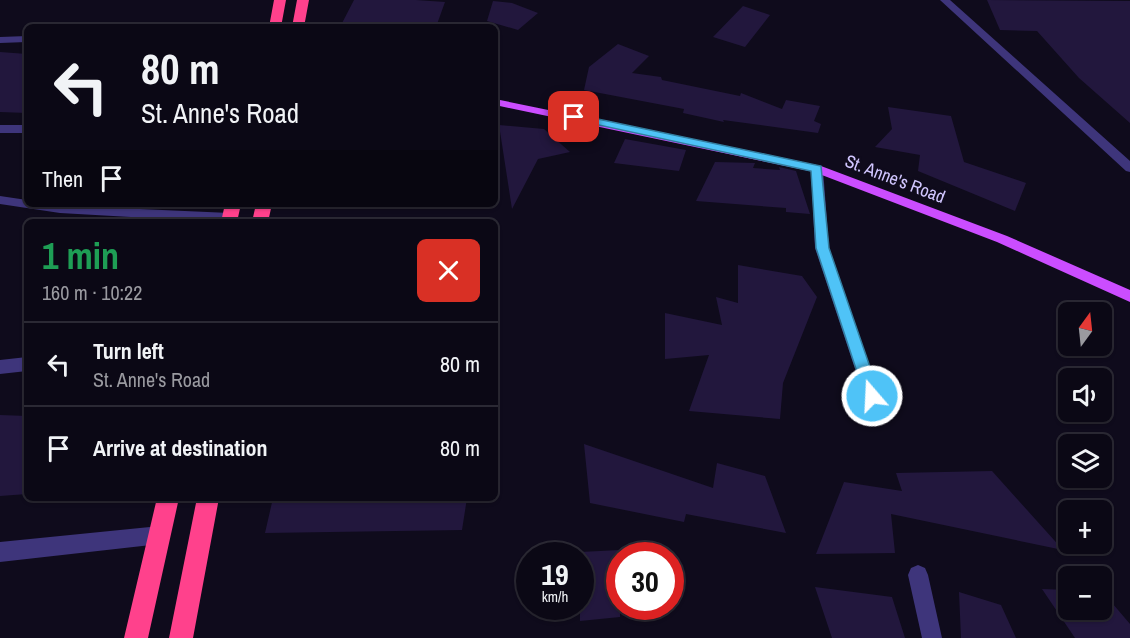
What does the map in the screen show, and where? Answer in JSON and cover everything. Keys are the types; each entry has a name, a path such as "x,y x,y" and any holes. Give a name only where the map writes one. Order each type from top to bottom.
{"highway":[{"path":"275,24 280,0"},
{"path":"299,24 303,0"},
{"path":"136,638 167,501"},
{"path":"181,638 207,501"}],"main road":[{"name":"St. Anne's Road","path":"498,103 817,169 1002,239 1130,296"}],"street":[{"path":"945,0 1130,168"},
{"path":"0,40 24,39"},
{"path":"0,129 24,129"},
{"path":"817,169 822,248 872,396"},
{"path":"0,200 24,204"},
{"path":"47,207 231,214"},
{"path":"0,367 24,364"},
{"path":"0,552 160,535"},
{"path":"918,575 932,638"}],"building":[{"path":"354,0 445,2 437,24 342,24"},
{"path":"987,0 1130,1 1130,123 1079,78 1037,31 1000,30"},
{"path":"493,1 512,3 538,13 518,30 487,21"},
{"path":"743,6 770,15 745,47 713,37"},
{"path":"618,44 649,56 632,73 661,77 662,80 740,96 741,93 782,109 786,100 820,106 814,121 821,124 818,133 723,120 724,122 683,113 684,109 584,90 589,67"},
{"path":"0,52 24,54 24,113 0,112"},
{"path":"888,107 951,116 964,162 1026,183 1015,211 918,171 920,155 875,147 892,129"},
{"path":"499,125 544,129 570,152 538,159 512,209"},
{"path":"625,139 686,150 679,171 614,163"},
{"path":"715,162 755,163 753,168 780,170 779,167 796,171 810,214 786,212 786,208 696,201"},
{"path":"738,265 802,276 817,297 783,383 780,419 689,411 709,355 665,359 665,313 722,325 716,297 738,303"},
{"path":"0,415 24,416 24,494 0,496"},
{"path":"584,444 713,488 717,463 765,476 786,533 686,514 684,522 590,503"},
{"path":"992,471 1058,544 1058,549 891,514 895,553 816,554 844,482 902,491 896,473"},
{"path":"272,501 467,501 462,530 265,533"},
{"path":"594,551 606,551 606,618 594,620"},
{"path":"815,587 892,597 905,638 832,638"},
{"path":"1042,589 1058,590 1058,613"},
{"path":"959,592 1001,605 1016,638 961,638"},
{"path":"1112,603 1130,624 1130,638 1075,638 1063,620 1112,620"}],"route":[{"path":"574,117 817,169 822,248 872,396"}]}
